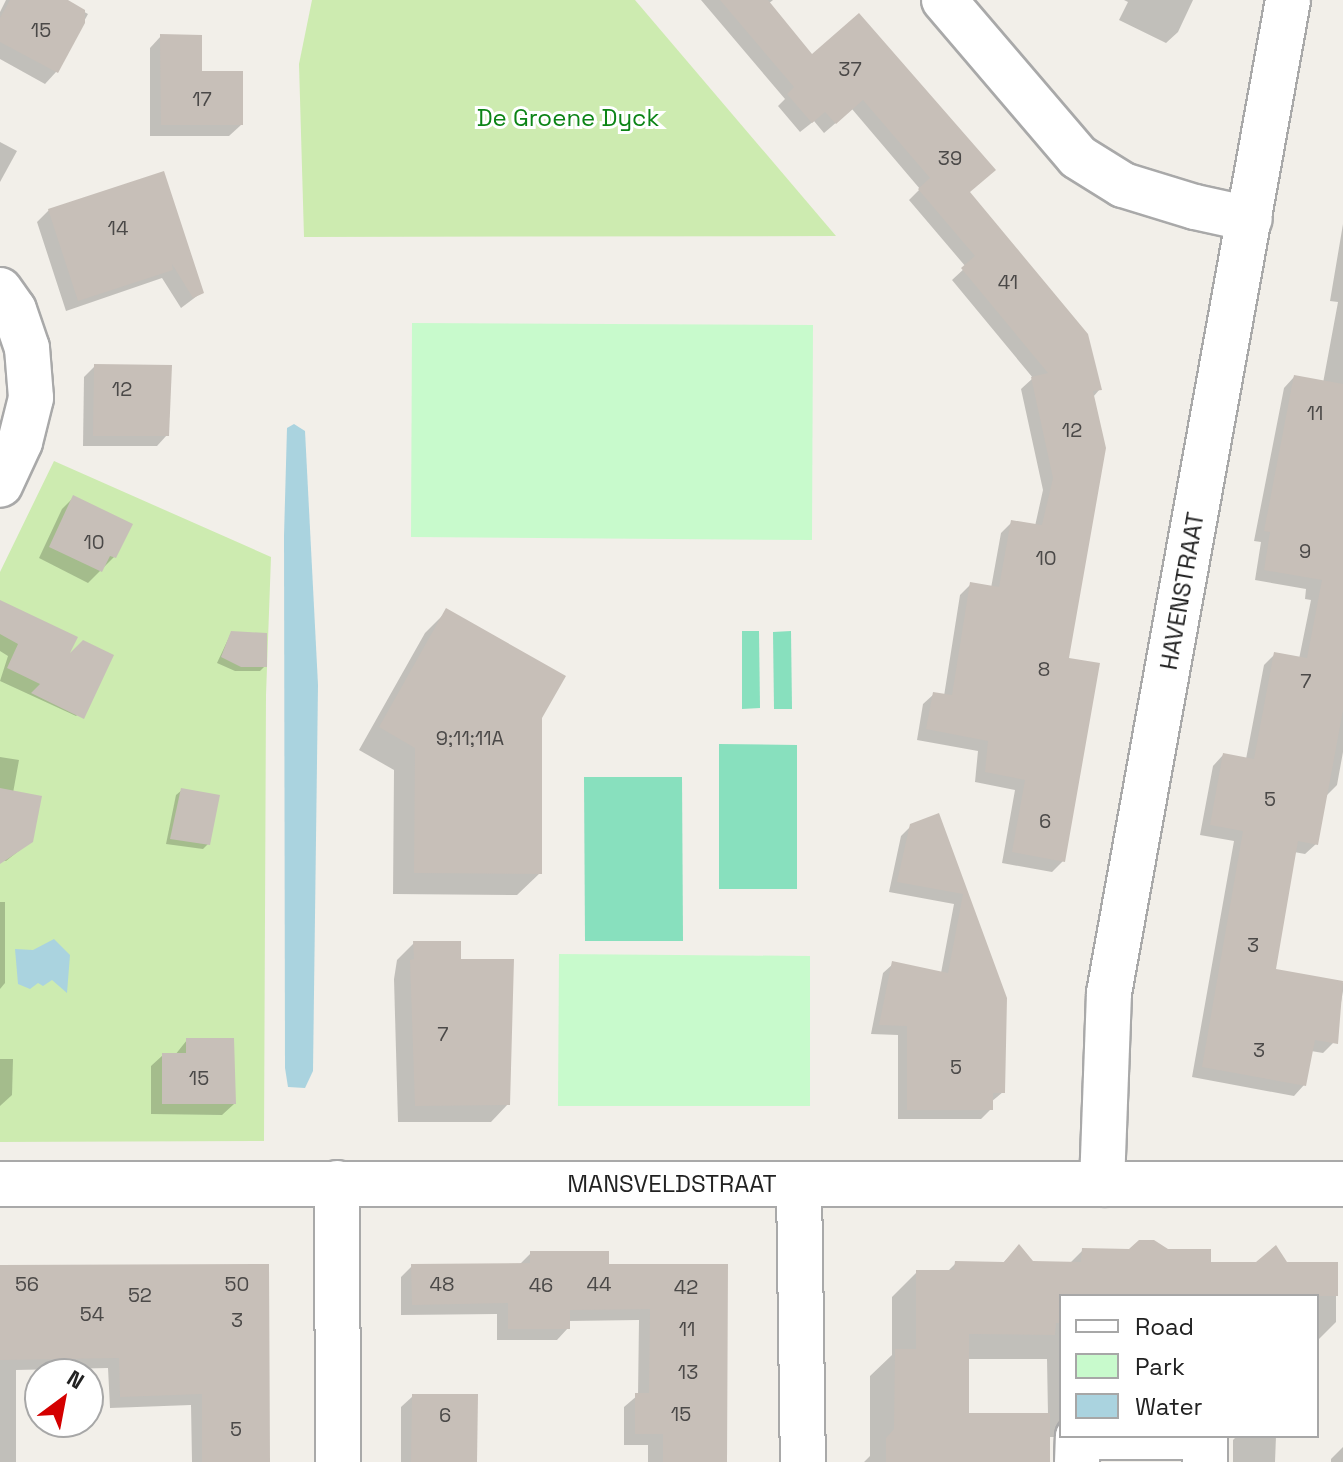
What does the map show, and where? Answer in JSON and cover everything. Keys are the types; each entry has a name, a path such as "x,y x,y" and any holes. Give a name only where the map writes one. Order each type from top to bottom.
{"street":[{"path":"944,0 1078,157 1123,185 1195,207 1250,219"},
{"name":"HAVENSTRAAT","path":"1102,1184 1109,993 1288,0"},
{"path":"0,290 14,310 27,348 31,398 20,442 0,485"},
{"path":"337,1183 338,1462"},
{"name":"MANSVELDSTRAAT","path":"0,1184 1343,1184"},
{"path":"799,1184 803,1462"},
{"path":"1077,1462 1078,1438"},
{"path":"1205,1438 1205,1462"}],"green space":[{"name":"De Groene Dyck","path":"312,0 635,0 836,236 304,237 299,64"},
{"path":"412,323 813,325 812,540 411,537"},
{"path":"54,461 271,557 266,695 264,1141 0,1142 0,572"},
{"path":"742,631 759,631 760,708 742,709"},
{"path":"791,631 792,709 774,709 773,632"},
{"path":"719,744 797,745 797,889 719,889"},
{"path":"584,777 682,777 683,941 585,941"},
{"path":"559,954 810,956 810,1106 558,1106"}],"water":[{"path":"294,424 305,431 318,685 313,1071 305,1088 288,1087 285,1068 284,536 287,428"},
{"path":"54,939 70,955 67,993 52,980 43,986 38,983 30,989 18,984 15,949 33,950"}],"building":[{"path":"10,0 68,0 85,10 85,23 58,73 0,42 0,18"},
{"path":"720,0 768,0 812,54 859,13 996,170 970,192 1088,334 1102,390 1093,391 1106,448 1069,658 1100,663 1065,862 1012,852 1025,780 985,772 988,741 926,729 933,692 952,695 970,582 999,587 1011,520 1042,525 1053,478 1031,377 1048,373 961,268 975,256 918,189 930,178 863,100 836,124 825,112 812,123 787,94 794,87"},
{"path":"160,34 202,35 202,71 243,71 243,125 161,125"},
{"path":"164,171 204,293 193,298 172,264 173,270 78,301 48,209"},
{"path":"94,364 172,365 169,436 93,436"},
{"path":"1294,375 1343,384 1343,710 1318,845 1298,841 1276,969 1343,981 1338,1044 1315,1040 1306,1086 1202,1067 1243,831 1210,825 1223,753 1254,759 1274,652 1307,658 1322,580 1264,570 1270,532 1264,531"},
{"path":"73,495 133,524 116,558 110,556 102,572 49,547"},
{"path":"0,600 78,637 70,653 83,640 114,655 84,719 31,693 40,684 7,668 18,644 0,634"},
{"path":"446,608 566,676 542,718 542,874 414,873 415,748 379,727"},
{"path":"231,631 267,633 267,667 241,667 221,657"},
{"path":"0,788 42,796 33,842 0,864"},
{"path":"181,788 220,795 210,845 170,839"},
{"path":"939,813 1007,998 1005,1093 993,1093 993,1110 907,1110 907,1026 879,1025 892,961 948,973 963,894 897,882 910,824"},
{"path":"413,941 461,941 461,959 514,959 510,1105 415,1106 410,960 414,959"},
{"path":"186,1038 234,1038 236,1104 162,1104 162,1053 186,1053"},
{"path":"1139,1240 1154,1240 1168,1249 1211,1249 1211,1262 1256,1262 1276,1245 1287,1262 1338,1262 1338,1296 1059,1294 1059,1323 1056,1323 1055,1335 969,1334 969,1413 1050,1413 1050,1462 886,1462 886,1438 894,1429 895,1349 916,1349 916,1270 954,1270 955,1261 1004,1262 1019,1244 1033,1261 1081,1262 1082,1248 1129,1249"},
{"path":"530,1251 609,1251 609,1264 728,1264 727,1462 663,1462 663,1434 635,1434 635,1393 649,1393 650,1309 570,1310 570,1329 508,1329 508,1303 412,1305 411,1264 530,1263"},
{"path":"269,1264 270,1462 202,1462 202,1394 120,1397 119,1358 0,1360 0,1265"},
{"path":"412,1394 478,1394 477,1462 411,1462"}]}
